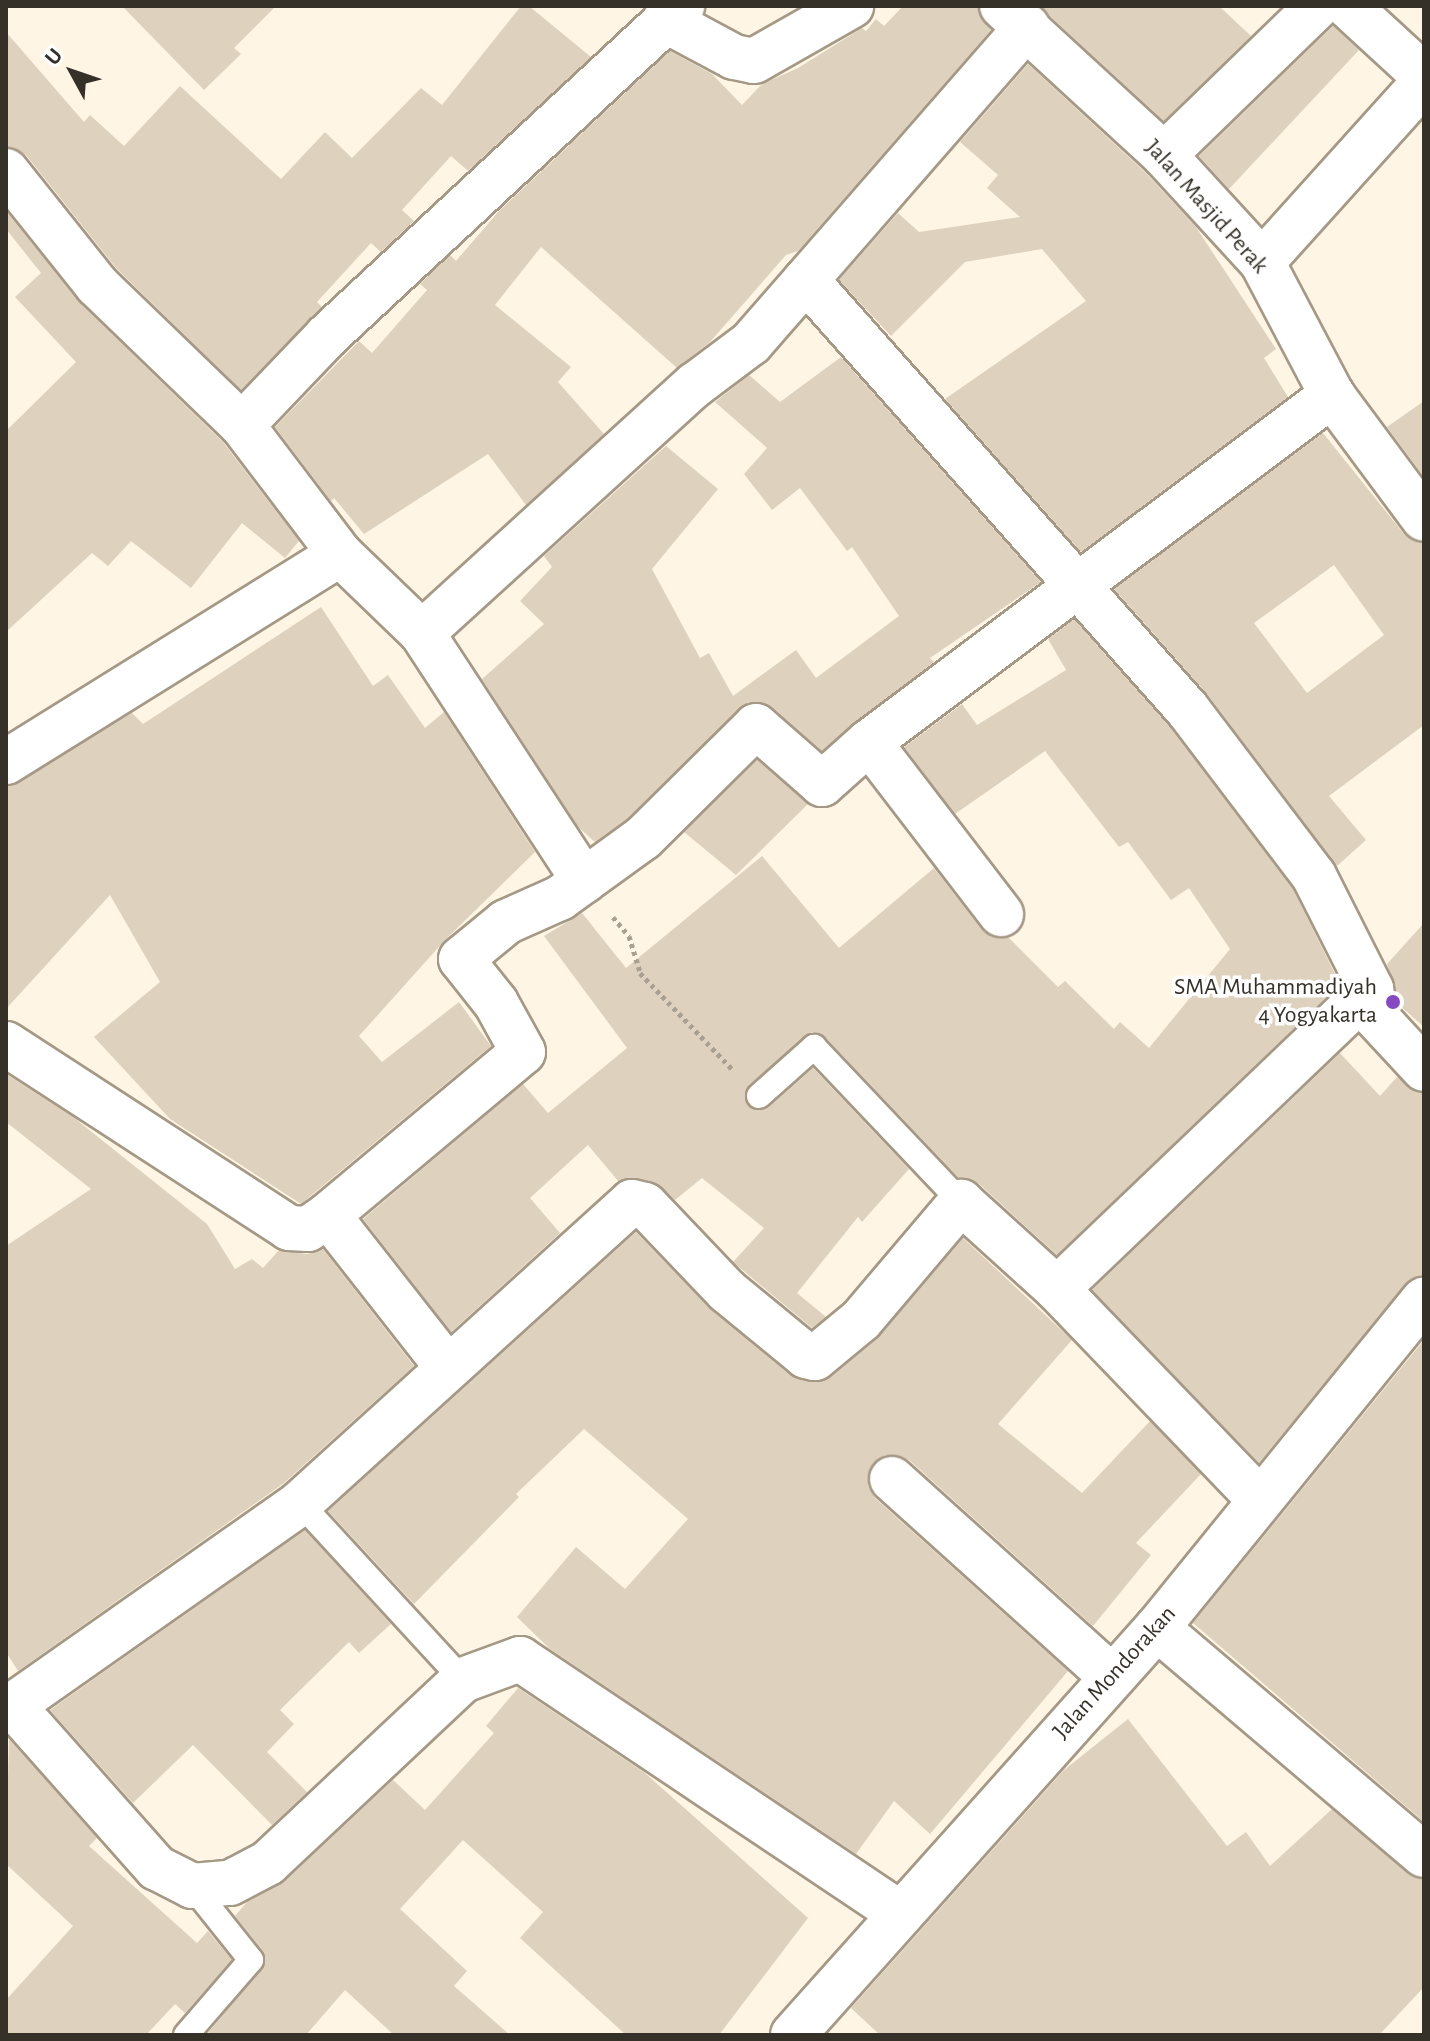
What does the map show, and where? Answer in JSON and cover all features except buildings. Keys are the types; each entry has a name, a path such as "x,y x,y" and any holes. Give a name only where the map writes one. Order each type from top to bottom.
{"street":[{"path":"242,425 327,336 674,13 734,57 754,61 851,6"},
{"path":"1164,155 1318,6"},
{"path":"1348,6 1424,76"},
{"path":"422,633 695,385 751,343 806,280 1015,16"},
{"name":"Jalan Masjid Perak","path":"1015,16 1164,155 1262,262 1332,395 1424,519"},
{"path":"1262,262 1424,82"},
{"path":"6,171 97,285 242,425 340,554 422,633 584,881"},
{"path":"806,280 1188,710 1314,876 1371,989 1375,1016 1424,1069"},
{"path":"6,1044 289,1228 308,1229 523,1052 496,1003 461,959 506,922 560,898 643,838 756,726 817,784 1077,584 1332,395"},
{"path":"6,762 340,554"},
{"path":"869,742 1001,914"},
{"path":"1057,1289 1371,989"},
{"path":"899,1913 700,1784 530,1663 516,1659 463,1680 268,1863 230,1883 192,1886 157,1868 8,1702 300,1503 632,1202 645,1205 727,1291 806,1356 815,1358 861,1320 961,1202 1057,1289 1260,1500"},
{"path":"328,1215 448,1368"},
{"name":"Jalan Mondorakan","path":"793,2035 1157,1628 1424,1300"},
{"path":"892,1479 1112,1677"},
{"path":"1157,1628 1424,1855"}],"lane":[{"path":"759,1096 814,1047 961,1202"},
{"path":"300,1503 463,1680"},
{"path":"186,2035 251,1960 192,1886"}],"path":[{"path":"584,881 629,936 640,973 759,1096"}],"place":[{"name":"SMA Muhammadiyah 4 Yogyakarta","path":"1393,1002"}]}
